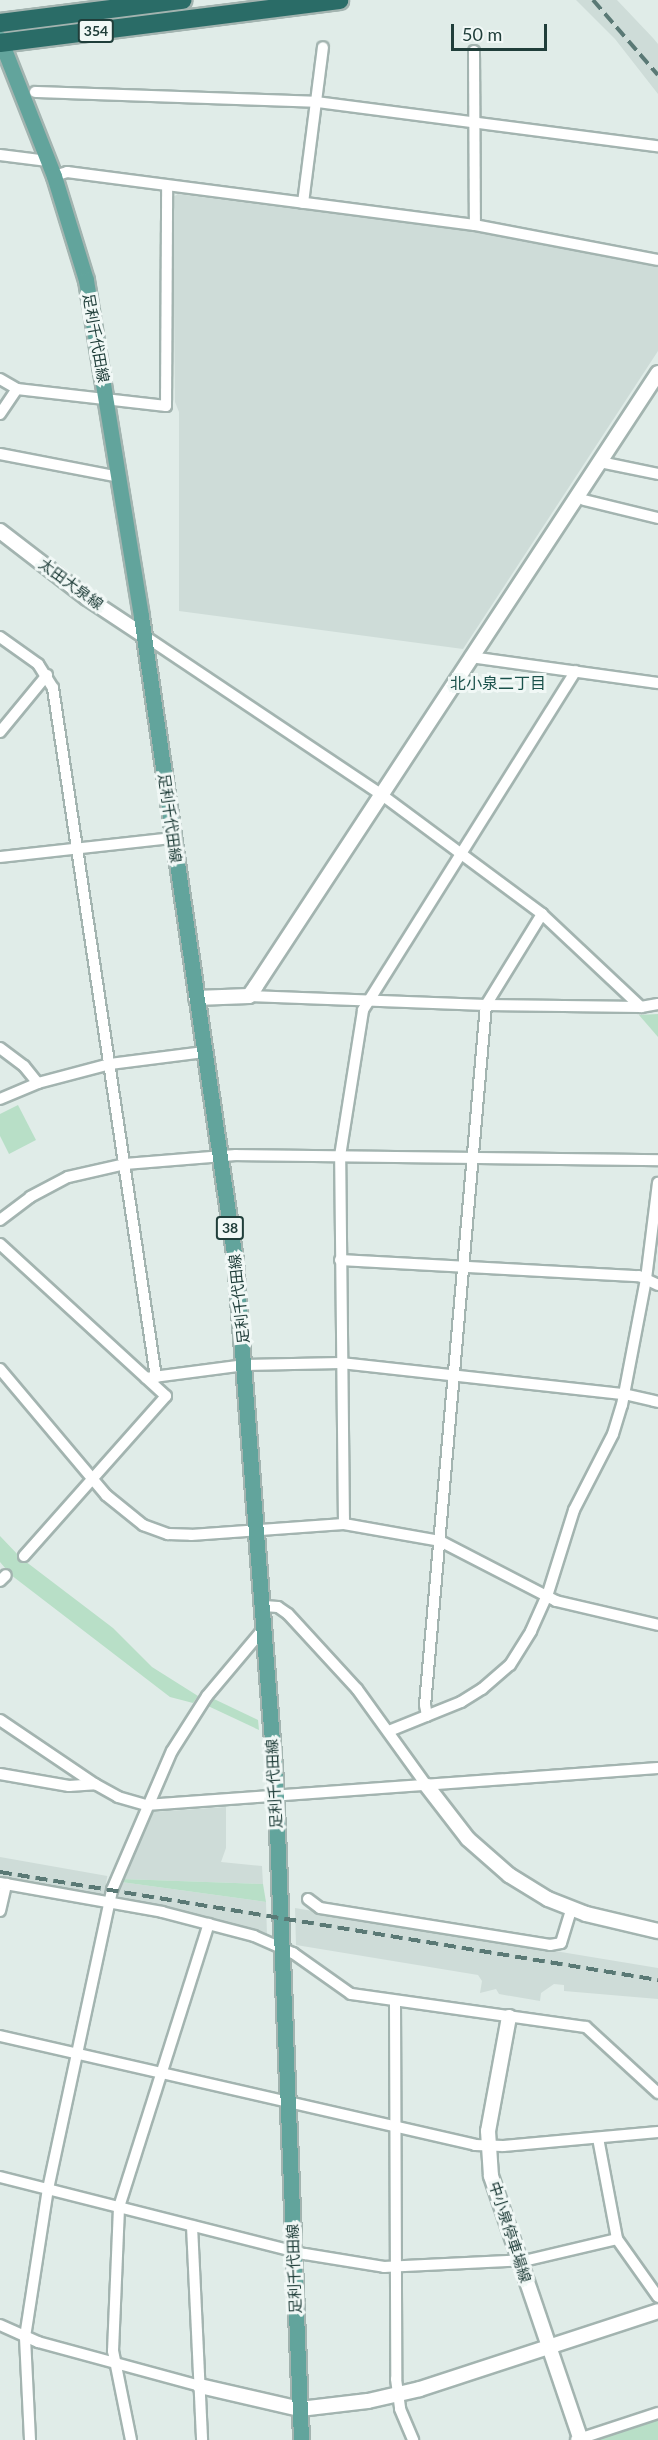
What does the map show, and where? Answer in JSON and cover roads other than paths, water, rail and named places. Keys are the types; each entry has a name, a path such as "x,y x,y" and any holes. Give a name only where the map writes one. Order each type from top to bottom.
{"highway":[{"name":"354","path":"0,23 183,0"},
{"name":"354","path":"0,41 339,0"}],"main road":[{"name":"足利千代田線","path":"0,41 48,160 81,257 119,477 220,1155 245,1365 264,1606 282,1948 301,2440"}],"street":[{"path":"303,203 323,47"},
{"path":"474,51 475,225"},
{"path":"35,93 317,102 658,146"},
{"path":"0,155 48,160"},
{"path":"54,176 67,172 475,225 658,260"},
{"path":"0,379 17,389 166,406 169,399 167,186"},
{"path":"249,996 658,373"},
{"path":"0,414 17,389"},
{"path":"0,453 119,477"},
{"path":"600,462 658,474"},
{"path":"584,500 658,518"},
{"name":"太田大泉線","path":"0,531 87,598 143,635"},
{"path":"143,635 382,795 542,914 641,1007"},
{"path":"0,637 38,664 47,675 53,688 125,1164 151,1378"},
{"path":"470,657 658,683"},
{"path":"344,1524 340,1156 366,1001 576,671"},
{"path":"0,732 47,675"},
{"path":"0,857 173,838"},
{"path":"428,1716 425,1705 486,1005 542,914"},
{"path":"196,998 249,996 486,1005 641,1007 658,1004"},
{"path":"0,1048 24,1066 38,1083"},
{"path":"0,1099 38,1083 110,1064 204,1052"},
{"path":"0,1220 30,1197 68,1177 125,1164 220,1155 658,1160"},
{"path":"389,1731 461,1702 505,1670 531,1631 548,1593 574,1510 613,1434 624,1394 646,1279 658,1183"},
{"path":"0,1244 151,1378 166,1396 24,1556"},
{"path":"340,1260 463,1265 646,1279 658,1285"},
{"path":"151,1378 245,1365 341,1363 624,1394 658,1402"},
{"path":"0,1369 92,1478 126,1513 143,1525 168,1534 257,1531 344,1524 440,1541 548,1593 556,1601 658,1626"},
{"path":"264,1606 278,1607 288,1614 357,1689 454,1824 509,1875 548,1899 606,1921 658,1931"},
{"path":"30,2440 25,2337 48,2189 75,2053 117,1872 171,1751 197,1709 250,1644 265,1632"},
{"path":"0,1720 95,1784 118,1797 146,1805 658,1768"},
{"path":"0,1774 69,1786 95,1784"},
{"path":"0,1911 3,1884 110,1903 209,1924 282,1948 346,1992 395,2001 585,2027 658,2093"},
{"path":"308,1899 320,1908 550,1945 561,1943 572,1908"},
{"path":"130,2440 114,2362 119,2206 209,1924"},
{"path":"395,2001 394,2268 397,2395 413,2440"},
{"name":"中小泉停車場線","path":"509,2017 488,2146 495,2193 579,2439"},
{"path":"0,2036 488,2146 658,2132"},
{"path":"597,2138 617,2239 658,2297"},
{"path":"0,2177 294,2251 394,2268 519,2260 617,2239"},
{"path":"192,2226 202,2440"},
{"path":"0,2325 25,2337 114,2362 200,2386 300,2409 397,2395 658,2311"},
{"path":"579,2439 658,2413"}],"railway":[{"path":"593,0 658,75"},
{"path":"0,1872 658,1980"}],"district":[{"name":"北小泉二丁目","path":"498,683"}]}
